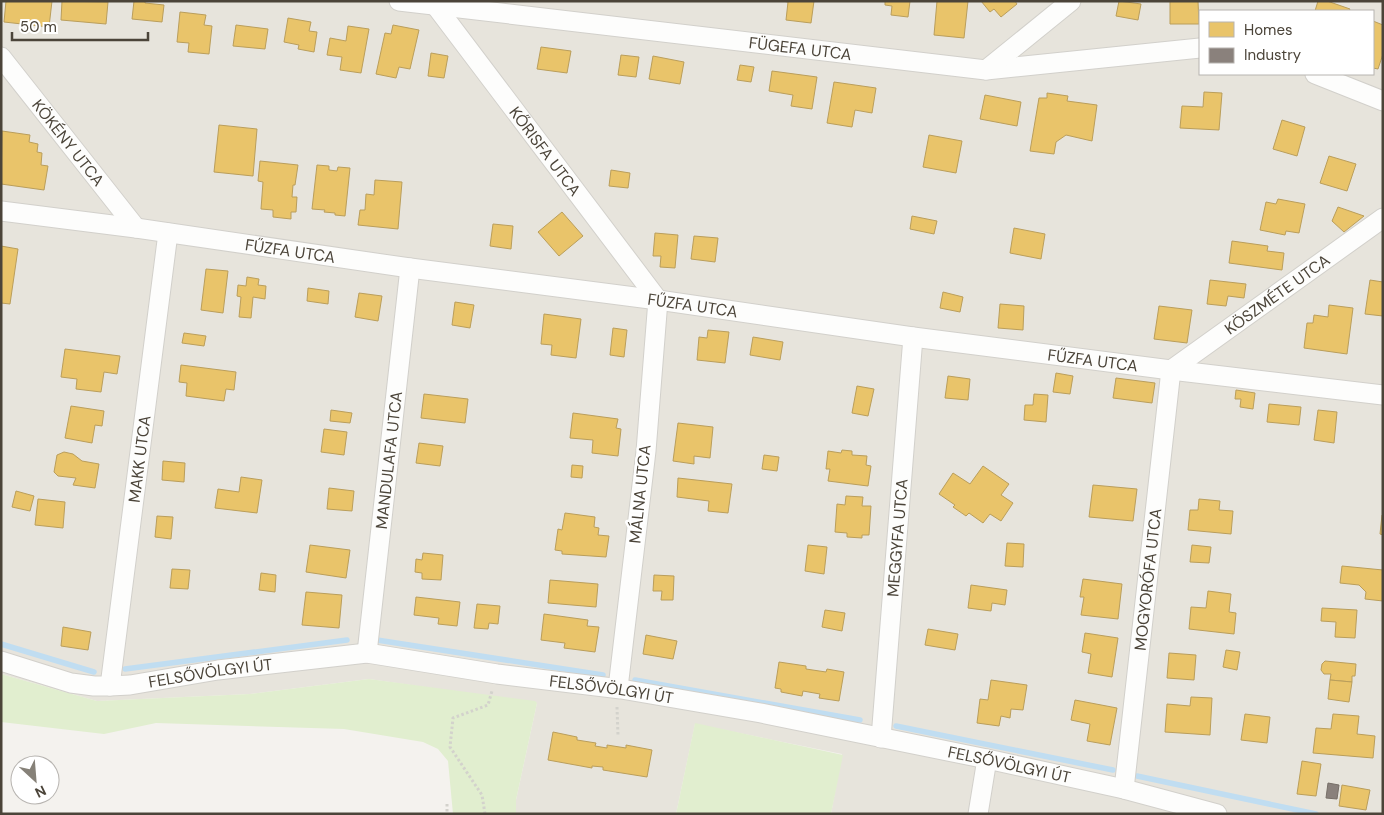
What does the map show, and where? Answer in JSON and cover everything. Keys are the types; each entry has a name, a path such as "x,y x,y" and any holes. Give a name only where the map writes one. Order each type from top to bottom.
{"street":[{"name":"FÜGEFA UTCA","path":"399,1 986,70 1199,48"},
{"path":"986,70 1071,1"},
{"name":"KŐRISFA UTCA","path":"433,4 658,300"},
{"name":"KÖKÉNY UTCA","path":"1,57 136,228"},
{"path":"1318,75 1383,101"},
{"name":"FŰZFA UTCA","path":"1,211 136,228 410,268 658,300 913,337 1171,370 1383,394"},
{"name":"KÖSZMÉTE UTCA","path":"1171,370 1383,218"},
{"name":"MAKK UTCA","path":"110,686 168,233"},
{"name":"MANDULAFA UTCA","path":"367,653 410,268"},
{"name":"MÁLNA UTCA","path":"619,689 646,451 658,300"},
{"name":"MEGGYFA UTCA","path":"881,738 913,337"},
{"name":"MOGYORÓFA UTCA","path":"1124,789 1171,370"},
{"name":"FELSŐVÖLGYI ÚT","path":"1,661 71,683 110,686 130,685 218,670 367,653 497,674 619,689 761,713 1124,789 1217,814"},
{"path":"978,814 987,759"}],"path":[{"path":"485,814 482,795 450,747 453,718 488,705 497,674"},
{"path":"618,736 617,706 619,689"},
{"path":"447,804 447,814"}],"shaded area":[{"path":"1,1 1383,1 1383,814 831,814 842,754 695,724 676,814 516,814 516,800 537,703 369,679 250,694 97,701 1,674"}],"green space":[{"path":"1,674 97,701 250,694 369,679 535,701 537,703 516,800 516,814 453,814 448,761 438,749 423,742 344,729 156,723 104,734 1,722"},
{"path":"695,723 843,755 831,814 676,814"}],"building: Homes":[{"path":"6,1 52,1 49,27 4,22"},
{"path":"62,1 108,2 106,24 61,20"},
{"path":"134,1 164,5 162,22 132,19"},
{"path":"782,1 814,1 811,23 786,20 788,2"},
{"path":"885,1 910,1 908,17 891,15 892,6 885,5"},
{"path":"937,1 968,1 964,38 934,35"},
{"path":"981,1 1015,1 1017,4 1001,17 994,9 990,12"},
{"path":"1119,1 1141,4 1138,20 1116,16"},
{"path":"1170,1 1198,1 1199,24 1170,24"},
{"path":"1318,1 1327,1 1350,9 1350,10 1315,10"},
{"path":"180,12 206,15 204,25 212,26 209,54 188,52 189,43 177,42"},
{"path":"288,18 311,22 309,31 317,32 314,52 298,49 299,45 284,42"},
{"path":"1374,21 1383,25 1383,54 1378,69 1374,68"},
{"path":"236,25 268,29 265,49 233,46"},
{"path":"393,25 419,30 410,69 399,67 396,78 376,74 385,33 391,34"},
{"path":"348,26 369,29 361,73 340,70 342,57 327,55 330,38 346,41"},
{"path":"541,47 571,51 567,73 537,69"},
{"path":"431,53 448,56 444,78 428,76"},
{"path":"621,55 639,57 636,77 618,75"},
{"path":"653,56 684,62 680,84 649,79"},
{"path":"740,65 754,67 751,82 737,80"},
{"path":"772,71 817,77 812,109 791,106 793,95 769,91"},
{"path":"834,82 876,88 872,113 855,110 852,127 827,123"},
{"path":"1204,92 1222,93 1219,130 1180,128 1182,106 1203,107"},
{"path":"1047,93 1068,96 1067,101 1097,105 1092,141 1066,135 1056,142 1054,154 1030,151 1039,98 1047,98"},
{"path":"985,95 1021,102 1017,126 980,119"},
{"path":"1282,120 1305,127 1297,156 1273,149"},
{"path":"219,125 257,129 253,176 214,172"},
{"path":"2,131 30,135 29,142 38,144 37,152 42,153 41,165 48,166 44,190 1,184"},
{"path":"929,135 962,141 956,173 923,167"},
{"path":"1329,156 1356,164 1347,191 1320,183"},
{"path":"260,161 298,165 292,197 297,197 296,212 291,212 291,219 273,217 273,210 261,209 263,182 258,181"},
{"path":"317,165 329,166 329,170 337,171 338,167 350,168 345,216 324,212 325,210 312,209"},
{"path":"611,170 630,173 628,188 609,186"},
{"path":"375,180 402,182 398,229 358,225 360,210 365,210 366,194 374,195"},
{"path":"1278,199 1305,204 1299,233 1286,231 1285,235 1260,230 1266,202 1276,204"},
{"path":"1338,207 1364,216 1344,232 1332,221"},
{"path":"562,212 583,236 559,256 538,232"},
{"path":"912,216 937,221 934,234 910,229"},
{"path":"493,224 513,226 511,249 490,246"},
{"path":"1014,228 1045,234 1041,259 1010,253"},
{"path":"655,233 678,235 675,268 660,267 661,256 653,256"},
{"path":"694,236 718,238 715,262 691,259"},
{"path":"1232,241 1268,246 1267,251 1284,253 1282,270 1229,263"},
{"path":"1,246 18,249 10,304 1,303"},
{"path":"206,269 228,271 223,313 201,310"},
{"path":"247,277 259,279 258,285 266,286 265,299 253,297 251,318 239,317 241,297 237,296 238,285 246,286"},
{"path":"1210,280 1246,284 1244,298 1228,296 1226,306 1207,304"},
{"path":"1370,280 1383,282 1383,316 1365,314"},
{"path":"308,288 329,291 328,304 307,301"},
{"path":"943,292 963,297 960,312 940,308"},
{"path":"359,293 382,296 378,321 355,317"},
{"path":"455,302 474,305 470,328 452,325"},
{"path":"1000,304 1024,306 1023,330 998,328"},
{"path":"1329,305 1353,308 1347,354 1304,348 1307,323 1313,323 1314,315 1328,317"},
{"path":"1159,306 1192,310 1187,343 1154,339"},
{"path":"544,314 581,319 576,358 551,355 552,345 541,344"},
{"path":"613,328 627,330 624,357 610,355"},
{"path":"708,330 729,332 725,363 697,360 699,337 707,338"},
{"path":"184,333 206,336 204,346 182,343"},
{"path":"753,337 783,342 780,360 750,355"},
{"path":"65,349 120,356 117,374 104,372 101,392 76,389 77,379 61,377"},
{"path":"181,365 236,372 234,390 226,389 224,401 186,396 187,383 179,382"},
{"path":"1056,373 1073,376 1070,394 1053,392"},
{"path":"948,376 970,379 968,400 945,398"},
{"path":"1116,378 1155,383 1152,403 1113,398"},
{"path":"857,386 874,389 868,416 852,413"},
{"path":"1236,390 1255,393 1253,409 1240,407 1241,399 1235,399"},
{"path":"424,394 468,399 465,423 421,418"},
{"path":"1034,394 1048,395 1046,422 1024,420 1025,405 1033,405"},
{"path":"1269,404 1301,407 1299,425 1267,422"},
{"path":"71,406 104,411 102,426 95,425 92,443 65,438"},
{"path":"331,410 352,413 350,423 330,421"},
{"path":"1318,410 1337,412 1334,443 1314,440"},
{"path":"573,413 618,419 616,428 621,429 618,456 592,453 593,440 570,438"},
{"path":"678,423 713,427 710,458 694,456 694,464 673,461"},
{"path":"324,429 347,432 344,455 321,452"},
{"path":"419,443 443,446 440,466 416,463"},
{"path":"842,450 852,451 852,455 867,456 866,465 871,466 868,486 828,481 830,469 826,469 828,451 841,453"},
{"path":"64,452 73,454 82,461 99,464 95,488 73,485 76,478 58,476 54,472 57,455"},
{"path":"764,455 779,457 777,471 762,469"},
{"path":"163,461 185,463 184,482 162,480"},
{"path":"572,465 583,466 582,478 571,477"},
{"path":"983,466 1009,484 1001,495 1013,503 1001,521 990,514 983,523 969,513 966,516 953,507 955,505 939,494 953,473 970,484"},
{"path":"241,477 262,480 257,513 215,508 218,489 239,492"},
{"path":"678,478 732,484 728,513 708,511 709,501 677,497"},
{"path":"1093,485 1137,489 1133,521 1089,517"},
{"path":"329,488 354,491 352,511 327,509"},
{"path":"16,491 34,496 30,511 12,507"},
{"path":"846,496 863,497 862,506 871,506 869,535 862,535 862,538 847,537 847,533 835,532 837,504 845,505"},
{"path":"38,499 65,502 63,528 35,525"},
{"path":"1199,499 1220,501 1219,510 1233,511 1231,534 1188,530 1190,510 1198,510"},
{"path":"565,513 595,517 594,527 599,528 598,535 609,536 606,557 562,554 562,551 555,550 558,529 562,530"},
{"path":"1383,515 1383,535 1380,534"},
{"path":"157,516 173,517 171,539 155,537"},
{"path":"1007,543 1024,544 1023,567 1005,566"},
{"path":"310,545 350,550 346,578 306,572"},
{"path":"808,545 827,547 824,574 805,571"},
{"path":"1192,545 1211,547 1209,563 1190,562"},
{"path":"423,553 443,555 441,580 422,579 422,573 415,572 416,559 422,560"},
{"path":"1342,566 1383,570 1383,601 1365,599 1366,592 1359,585 1340,583"},
{"path":"172,569 190,570 188,589 170,588"},
{"path":"261,573 276,575 275,592 259,590"},
{"path":"654,575 674,576 673,600 661,600 662,591 653,591"},
{"path":"1083,579 1122,584 1118,619 1081,615 1084,597 1080,597"},
{"path":"550,580 598,584 596,607 548,603"},
{"path":"971,585 1007,590 1005,605 992,603 991,611 968,608"},
{"path":"1208,591 1231,594 1229,612 1236,613 1234,634 1189,629 1191,607 1206,608"},
{"path":"306,592 342,595 339,628 302,625"},
{"path":"416,597 460,602 457,626 438,624 439,618 414,615"},
{"path":"477,604 500,606 498,624 489,623 488,629 474,628"},
{"path":"1322,608 1357,610 1355,638 1335,637 1336,622 1321,621"},
{"path":"825,610 845,613 842,631 822,627"},
{"path":"544,614 588,620 587,626 599,627 595,652 564,648 565,643 541,640"},
{"path":"63,627 91,632 88,650 61,646"},
{"path":"928,629 958,634 955,650 925,645"},
{"path":"1085,633 1118,638 1112,677 1088,673 1091,654 1082,652"},
{"path":"646,635 677,641 673,659 643,654"},
{"path":"1226,650 1240,652 1237,670 1223,667"},
{"path":"1169,653 1196,655 1194,680 1167,678"},
{"path":"1325,661 1356,664 1355,676 1352,676 1352,682 1330,680 1331,674 1324,674 1321,670 1322,664"},
{"path":"779,662 806,666 806,669 826,672 827,669 844,672 839,701 819,698 820,694 803,691 802,696 781,692 781,689 775,688"},
{"path":"991,680 1027,685 1023,710 1011,709 1010,718 1001,716 999,726 977,723 980,699 988,700"},
{"path":"1330,680 1352,682 1349,702 1328,699"},
{"path":"1191,697 1212,698 1210,735 1165,732 1167,704 1190,706"},
{"path":"1075,700 1117,708 1110,745 1087,741 1090,724 1071,720"},
{"path":"1245,714 1270,717 1267,743 1241,740"},
{"path":"1333,714 1359,716 1357,734 1375,736 1373,758 1313,753 1316,728 1331,729"},
{"path":"553,732 577,737 577,740 596,743 595,746 607,748 607,745 626,748 626,745 652,750 647,777 603,770 603,767 592,766 592,768 548,760"},
{"path":"1302,761 1321,764 1316,796 1297,794"},
{"path":"1342,785 1370,790 1366,810 1339,806"}],"building: Industry":[{"path":"1328,783 1339,785 1337,799 1326,798"}],"waterway":[{"path":"125,669 347,640"},
{"path":"377,640 603,675"},
{"path":"1,644 94,672"},
{"path":"635,680 860,720"},
{"path":"896,726 1113,770"},
{"path":"1137,776 1316,814"}]}
